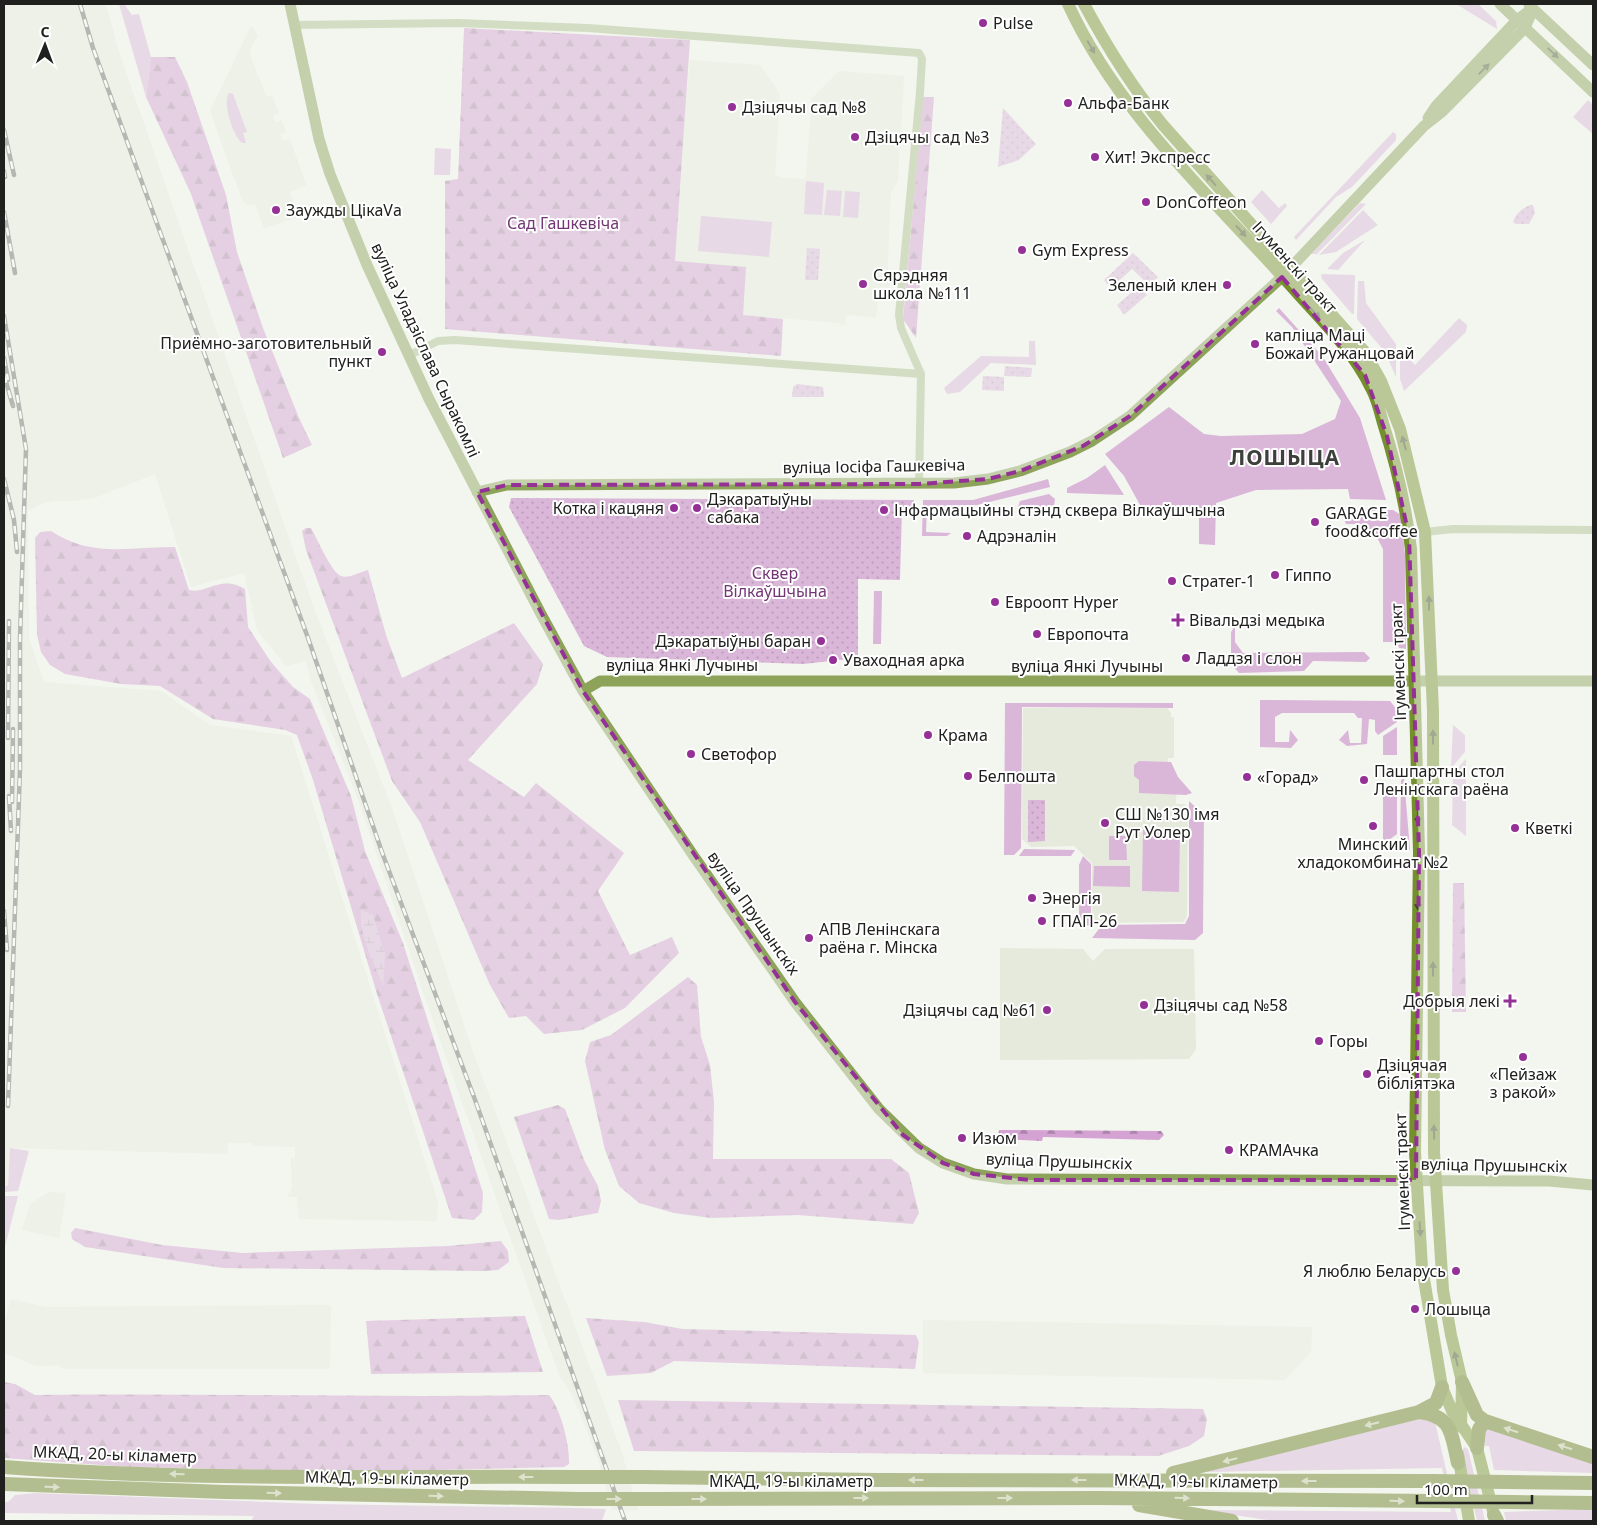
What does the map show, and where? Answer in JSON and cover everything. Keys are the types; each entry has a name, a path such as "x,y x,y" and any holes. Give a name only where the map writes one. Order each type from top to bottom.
{"highway":[{"path":"1462,1382 1477,1415 1485,1421 1593,1456"},
{"path":"1128,1480 1183,1472 1419,1412 1436,1403 1442,1387"},
{"path":"1419,1412 1434,1414 1443,1419 1450,1430 1458,1463"},
{"path":"1477,1448 1479,1429 1485,1421"},
{"name":"МКАД, 20-ы кіламетр","path":"4,1467 117,1473 226,1475"},
{"name":"МКАД, 19-ы кіламетр","path":"226,1475 1593,1483"},
{"name":"МКАД, 19-ы кіламетр","path":"4,1484 225,1492 578,1499 1098,1498 1593,1502"},
{"path":"1098,1498 1232,1521"}],"main road":[{"name":"Ігуменскі тракт","path":"1068,4 1104,70 1127,104 1158,141 1353,336 1374,366 1400,429 1424,532 1432,682 1433,1027 1436,1181 1443,1290 1462,1382 1458,1463 1469,1521"},
{"name":"Ігуменскі тракт","path":"1084,4 1100,35 1136,92 1287,272 1355,360 1375,397 1389,444 1408,523 1411,549 1419,852 1416,1180 1422,1267 1442,1387 1452,1411 1477,1448 1495,1519"}],"street":[{"name":"вуліца Уладзіслава Сыракомлі","path":"290,4 319,139 330,174 367,265 408,356 477,492 584,691"},
{"path":"1500,4 1593,92"},
{"path":"1533,5 1593,65"},
{"name":"вуліца Іосіфа Гашкевіча","path":"477,492 507,485 954,483 1004,475 1070,452 1092,441 1130,416 1287,272 1424,126 1442,112 1521,24 1533,5"},
{"path":"294,25 458,23 588,28 919,53 922,58 920,92 898,315 901,328 921,374 919,484"},
{"path":"408,356 438,341 455,340 921,374"},
{"path":"1424,532 1453,529 1593,530"},
{"name":"вуліца Янкі Лучыны","path":"584,691 600,681 1593,681"},
{"name":"вуліца Прушынскіх","path":"584,691 693,855 815,1028 879,1109 903,1134 943,1163 974,1174 1007,1179 1549,1181 1593,1185"}],"highlighted area":[{"path":"1282,277 1365,375 1387,436 1409,536 1419,852 1416,1180 1030,1180 974,1174 943,1163 903,1135 795,1002 583,691 477,492 507,485 919,484 988,479 1020,471 1083,446 1130,416"}],"shaded area":[{"path":"4,4 106,4 119,52 284,524 315,611 393,811 472,1049 622,1453 638,1510 612,1510 599,1462 583,1421 571,1393 559,1375 425,998 359,802 311,681 306,661 286,666 257,630 244,573 191,587 155,474 94,498 74,501 53,501 41,504 28,511 29,639 44,682 161,691 210,725 291,736 438,1202 437,1221 299,1219 297,1197 287,1197 292,1188 291,1158 295,1158 295,1147 252,1146 252,1143 228,1143 227,1154 10,1148 8,1185 4,1187"},
{"path":"251,26 258,35 250,49 251,58 267,97 272,95 279,113 274,115 274,119 276,123 281,120 286,132 280,135 281,138 283,141 290,139 306,185 290,192 298,217 264,228 255,204 247,205 242,200 210,111"},
{"path":"690,60 760,65 780,94 775,176 786,178 805,179 806,177 812,98 839,71 904,76 898,181 891,192 887,281 890,282 889,288 879,287 876,317 846,315 845,325 841,325 840,323 743,315 675,261 679,169"},
{"name":"СШ №130 імя Рут Уолер","path":"1023,708 1167,708 1171,713 1171,717 1174,717 1174,758 1168,758 1168,778 1177,779 1176,804 1184,804 1188,807 1187,916 1184,922 1098,923 1092,916 1092,863 1074,846 1031,847 1022,839"},
{"path":"1000,948 1083,949 1093,961 1105,949 1194,949 1196,1049 1189,1059 1000,1060"},
{"path":"49,1192 66,1193 59,1238 22,1230 30,1204"},
{"path":"11,1299 46,1307 331,1305 330,1369 63,1369 59,1365 36,1366 4,1353 4,1323"},
{"path":"923,1320 1312,1327 1311,1352 1285,1380 923,1373"}],"green space":[{"path":"119,4 124,4 132,15 139,14 151,57 146,97"},
{"path":"1456,4 1478,4 1496,21 1497,29"},
{"name":"Сад Гашкевіча","path":"464,28 690,40 675,261 746,267 743,315 783,319 781,356 445,329 445,181 458,179"},
{"path":"151,57 175,57 187,82 226,195 237,252 263,328 299,418 312,445 283,458 191,194 146,97"},
{"path":"229,93 233,94 247,132 243,133 246,143 242,143 232,126 227,104"},
{"path":"923,97 934,97 916,338 903,319"},
{"path":"1588,100 1593,105 1593,134 1573,117"},
{"path":"1003,108 1036,144 1019,160 998,167"},
{"path":"1393,132 1396,134 1396,140 1352,187 1336,197 1296,240 1294,237"},
{"path":"435,148 451,149 450,175 434,175"},
{"path":"806,181 824,183 822,215 804,214"},
{"path":"827,190 842,191 840,216 824,215"},
{"path":"1262,190 1279,208 1285,203 1287,206 1271,224 1251,202"},
{"path":"845,191 860,192 858,218 843,217"},
{"path":"1360,203 1366,204 1317,254 1311,254"},
{"path":"1533,205 1535,213 1529,224 1516,224 1513,222 1524,208"},
{"path":"1363,210 1378,225 1336,252 1319,255"},
{"path":"701,216 772,222 769,257 698,251"},
{"path":"1365,240 1338,270 1327,269 1343,253"},
{"path":"807,248 820,249 818,280 805,280"},
{"path":"1133,253 1158,277 1149,285 1132,269 1111,288 1104,280"},
{"path":"1321,275 1355,275 1354,314 1322,279"},
{"path":"1358,281 1364,281 1366,303 1396,344 1396,377 1385,352 1357,319"},
{"path":"1139,286 1147,295 1124,315 1117,305"},
{"path":"1279,308 1323,357 1360,418 1386,500 1350,499 1348,489 1256,490 1216,503 1215,545 1199,544 1199,509 1159,508 1158,514 1145,514 1124,476 1105,454 1169,407 1204,434 1221,436 1302,434 1335,419 1341,401 1292,327 1276,311"},
{"path":"1459,318 1467,325 1466,332 1404,391 1400,379 1400,360 1406,355 1415,365"},
{"path":"1029,341 1035,341 1036,365 991,363 960,392 947,394 944,388 981,356 1029,357"},
{"path":"1005,366 1032,368 1031,377 1004,376"},
{"path":"983,376 1004,377 1004,391 982,390"},
{"path":"797,384 823,387 824,397 792,397 793,387"},
{"path":"1105,465 1124,495 1067,493 1067,488 1087,478"},
{"path":"1048,479 1050,487 977,505 927,506 926,532 951,533 947,536 922,536 923,500 973,500"},
{"path":"1049,494 1055,499 1054,507 1018,507 1020,501"},
{"name":"Сквер Вілкаўшчына","path":"511,498 914,500 914,507 902,507 900,580 858,579 858,658 803,664 607,657 584,646 509,507"},
{"path":"1350,510 1393,510 1401,515 1405,554 1406,649 1399,648 1397,642 1383,642 1383,549 1373,530 1366,530 1365,524 1346,524 1343,517"},
{"path":"306,528 311,528 329,562 341,576 351,576 368,570 386,635 402,678 514,623 543,664 537,684 468,760 524,797 536,783 624,853 598,891 630,955 672,937 679,953 625,1008 582,1030 544,1034 526,1016 509,1018 490,985 420,822 392,781 306,550 302,531"},
{"path":"51,531 81,545 96,548 175,547 189,590 201,590 221,584 236,585 245,589 248,627 271,662 293,687 310,699 351,796 365,851 403,943 483,1193 482,1212 474,1220 452,1218 377,994 313,780 297,735 285,730 213,719 160,686 121,684 65,674 50,665 41,652 37,635 35,538 40,532"},
{"path":"874,591 882,591 881,644 873,644"},
{"path":"1235,626 1235,642 1243,653 1364,652 1370,658 1366,662 1313,661 1304,671 1239,673 1231,664 1231,632"},
{"path":"1260,700 1390,701 1397,710 1397,722 1378,735 1375,731 1375,720 1369,719 1367,744 1347,746 1339,740 1348,730 1350,743 1361,743 1362,718 1358,718 1354,713 1282,713 1275,717 1275,742 1289,742 1290,730 1298,740 1291,748 1260,747"},
{"path":"1005,703 1173,703 1173,708 1022,707 1021,848 1014,855 1004,855"},
{"path":"1453,725 1465,735 1465,752 1451,768"},
{"path":"1397,727 1397,755 1383,755 1383,736"},
{"path":"1466,759 1466,836 1452,825 1453,773"},
{"path":"1139,761 1171,762 1178,777 1192,793 1186,795 1139,793 1139,780 1134,776 1134,765"},
{"path":"1404,778 1410,850 1400,844 1401,780"},
{"path":"1397,784 1397,834 1389,840 1383,840 1383,794"},
{"path":"1028,800 1045,800 1045,841 1028,842"},
{"path":"1189,801 1204,815 1203,933 1195,940 1092,938 1102,925 1185,924 1189,916"},
{"path":"1143,830 1180,830 1179,892 1142,891"},
{"path":"1109,836 1126,836 1127,860 1109,860"},
{"path":"1024,849 1075,850 1071,856 1019,856"},
{"path":"1083,856 1091,864 1091,917 1097,924 1084,926 1079,921 1079,865"},
{"path":"1094,866 1130,866 1130,887 1093,886"},
{"path":"1453,883 1464,883 1466,1012 1452,1012"},
{"path":"361,910 373,915 385,954 383,986 362,930"},
{"path":"688,977 697,985 701,1037 710,1065 714,1102 713,1159 891,1159 909,1173 919,1213 913,1224 798,1215 711,1218 674,1213 639,1203 619,1186 605,1150 585,1061 590,1042 611,1035"},
{"path":"558,1105 565,1109 584,1160 598,1186 601,1201 598,1213 559,1220 549,1219 514,1117"},
{"path":"999,1130 1161,1131 1164,1135 1159,1140 1043,1137 1042,1141 998,1139"},
{"path":"10,1148 29,1151 18,1191 4,1192 4,1187 8,1185"},
{"path":"4,1196 18,1196 5,1247 4,1246"},
{"path":"75,1228 162,1245 243,1253 448,1246 501,1241 508,1251 509,1262 498,1270 483,1271 223,1268 85,1247 72,1239 71,1233"},
{"path":"525,1316 543,1372 371,1374 366,1321"},
{"path":"586,1318 644,1322 683,1329 916,1335 919,1342 915,1369 674,1361 651,1373 607,1376"},
{"path":"4,1382 15,1384 35,1395 549,1395 564,1428 569,1464 564,1467 359,1472 129,1467 4,1458"},
{"path":"618,1400 1203,1409 1207,1419 1204,1436 1189,1446 1158,1456 634,1451"},
{"path":"1424,1417 1435,1422 1458,1521 1273,1521 1201,1510 1451,1512 1442,1468 1205,1472"},
{"path":"1485,1427 1593,1462 1593,1473 1494,1470 1489,1446 1485,1446 1482,1433"},
{"path":"1465,1447 1468,1449 1485,1521 1477,1521 1461,1451"},
{"path":"35,1493 317,1504 606,1509 602,1521 251,1521 254,1516 4,1513 4,1502 8,1502 15,1495"},
{"path":"1593,1509 1593,1521 1506,1521 1504,1512"}],"railway":[{"path":"80,4 93,48 308,638 383,855 474,1097 625,1521"},
{"path":"4,130 14,175"},
{"path":"4,171 5,177"},
{"path":"4,212 15,273"},
{"path":"4,316 26,449 20,639 20,769 8,1106"},
{"path":"4,358 8,380"},
{"path":"4,375 13,406"},
{"path":"4,479 14,520 17,552"},
{"path":"8,738 9,621"},
{"path":"12,802 13,729"},
{"path":"9,796 11,831"},
{"path":"4,911 7,950"}],"place":[{"name":"Pulse","path":"983,23"},
{"name":"Альфа-Банк","path":"1068,103"},
{"name":"Дзіцячы сад №8","path":"732,107"},
{"name":"Дзіцячы сад №3","path":"855,137"},
{"name":"Хит! Экспресс","path":"1095,157"},
{"name":"DonCoffeon","path":"1146,202"},
{"name":"Заужды ЦікаVа","path":"276,210"},
{"name":"Gym Express","path":"1022,250"},
{"name":"Сярэдняя школа №111","path":"863,284"},
{"name":"Зеленый клен","path":"1227,285"},
{"name":"капліца Маці Божай Ружанцовай","path":"1255,344"},
{"name":"Приёмно-заготовительный пункт","path":"382,352"},
{"name":"Котка і кацяня","path":"674,508"},
{"name":"Дэкаратыўны сабака","path":"697,508"},
{"name":"Інфармацыйны стэнд сквера Вілкаўшчына","path":"884,510"},
{"name":"GARAGE food&coffee","path":"1315,522"},
{"name":"Адрэналін","path":"967,536"},
{"name":"Гиппо","path":"1275,575"},
{"name":"Стратег-1","path":"1172,581"},
{"name":"Евроопт Hyper","path":"995,602"},
{"name":"Вівальдзі медыка","path":"1178,620"},
{"name":"Европочта","path":"1037,634"},
{"name":"Дэкаратыўны баран","path":"821,641"},
{"name":"Ладдзя і слон","path":"1186,658"},
{"name":"Уваходная арка","path":"833,660"},
{"name":"Крама","path":"928,735"},
{"name":"Светофор","path":"691,754"},
{"name":"Белпошта","path":"968,776"},
{"name":"«Горад»","path":"1247,777"},
{"name":"Пашпартны стол Ленінскага раёна","path":"1364,780"},
{"name":"СШ №130 імя Рут Уолер","path":"1105,823"},
{"name":"Минский хладокомбинат №2","path":"1373,826"},
{"name":"Кветкі","path":"1515,828"},
{"name":"Энергія","path":"1032,898"},
{"name":"ГПАП-26","path":"1042,921"},
{"name":"АПВ Ленінскага раёна г. Мінска","path":"809,938"},
{"name":"Добрыя лекі","path":"1510,1001"},
{"name":"Дзіцячы сад №58","path":"1144,1005"},
{"name":"Дзіцячы сад №61","path":"1047,1010"},
{"name":"Горы","path":"1319,1041"},
{"name":"«Пейзаж з ракой»","path":"1523,1057"},
{"name":"Дзіцячая бібліятэка","path":"1367,1074"},
{"name":"Изюм","path":"962,1138"},
{"name":"КРАМАчка","path":"1229,1150"},
{"name":"Я люблю Беларусь","path":"1456,1271"},
{"name":"Лошыца","path":"1415,1309"}],"district":[{"name":"ЛОШЫЦА","path":"1285,458"}]}
